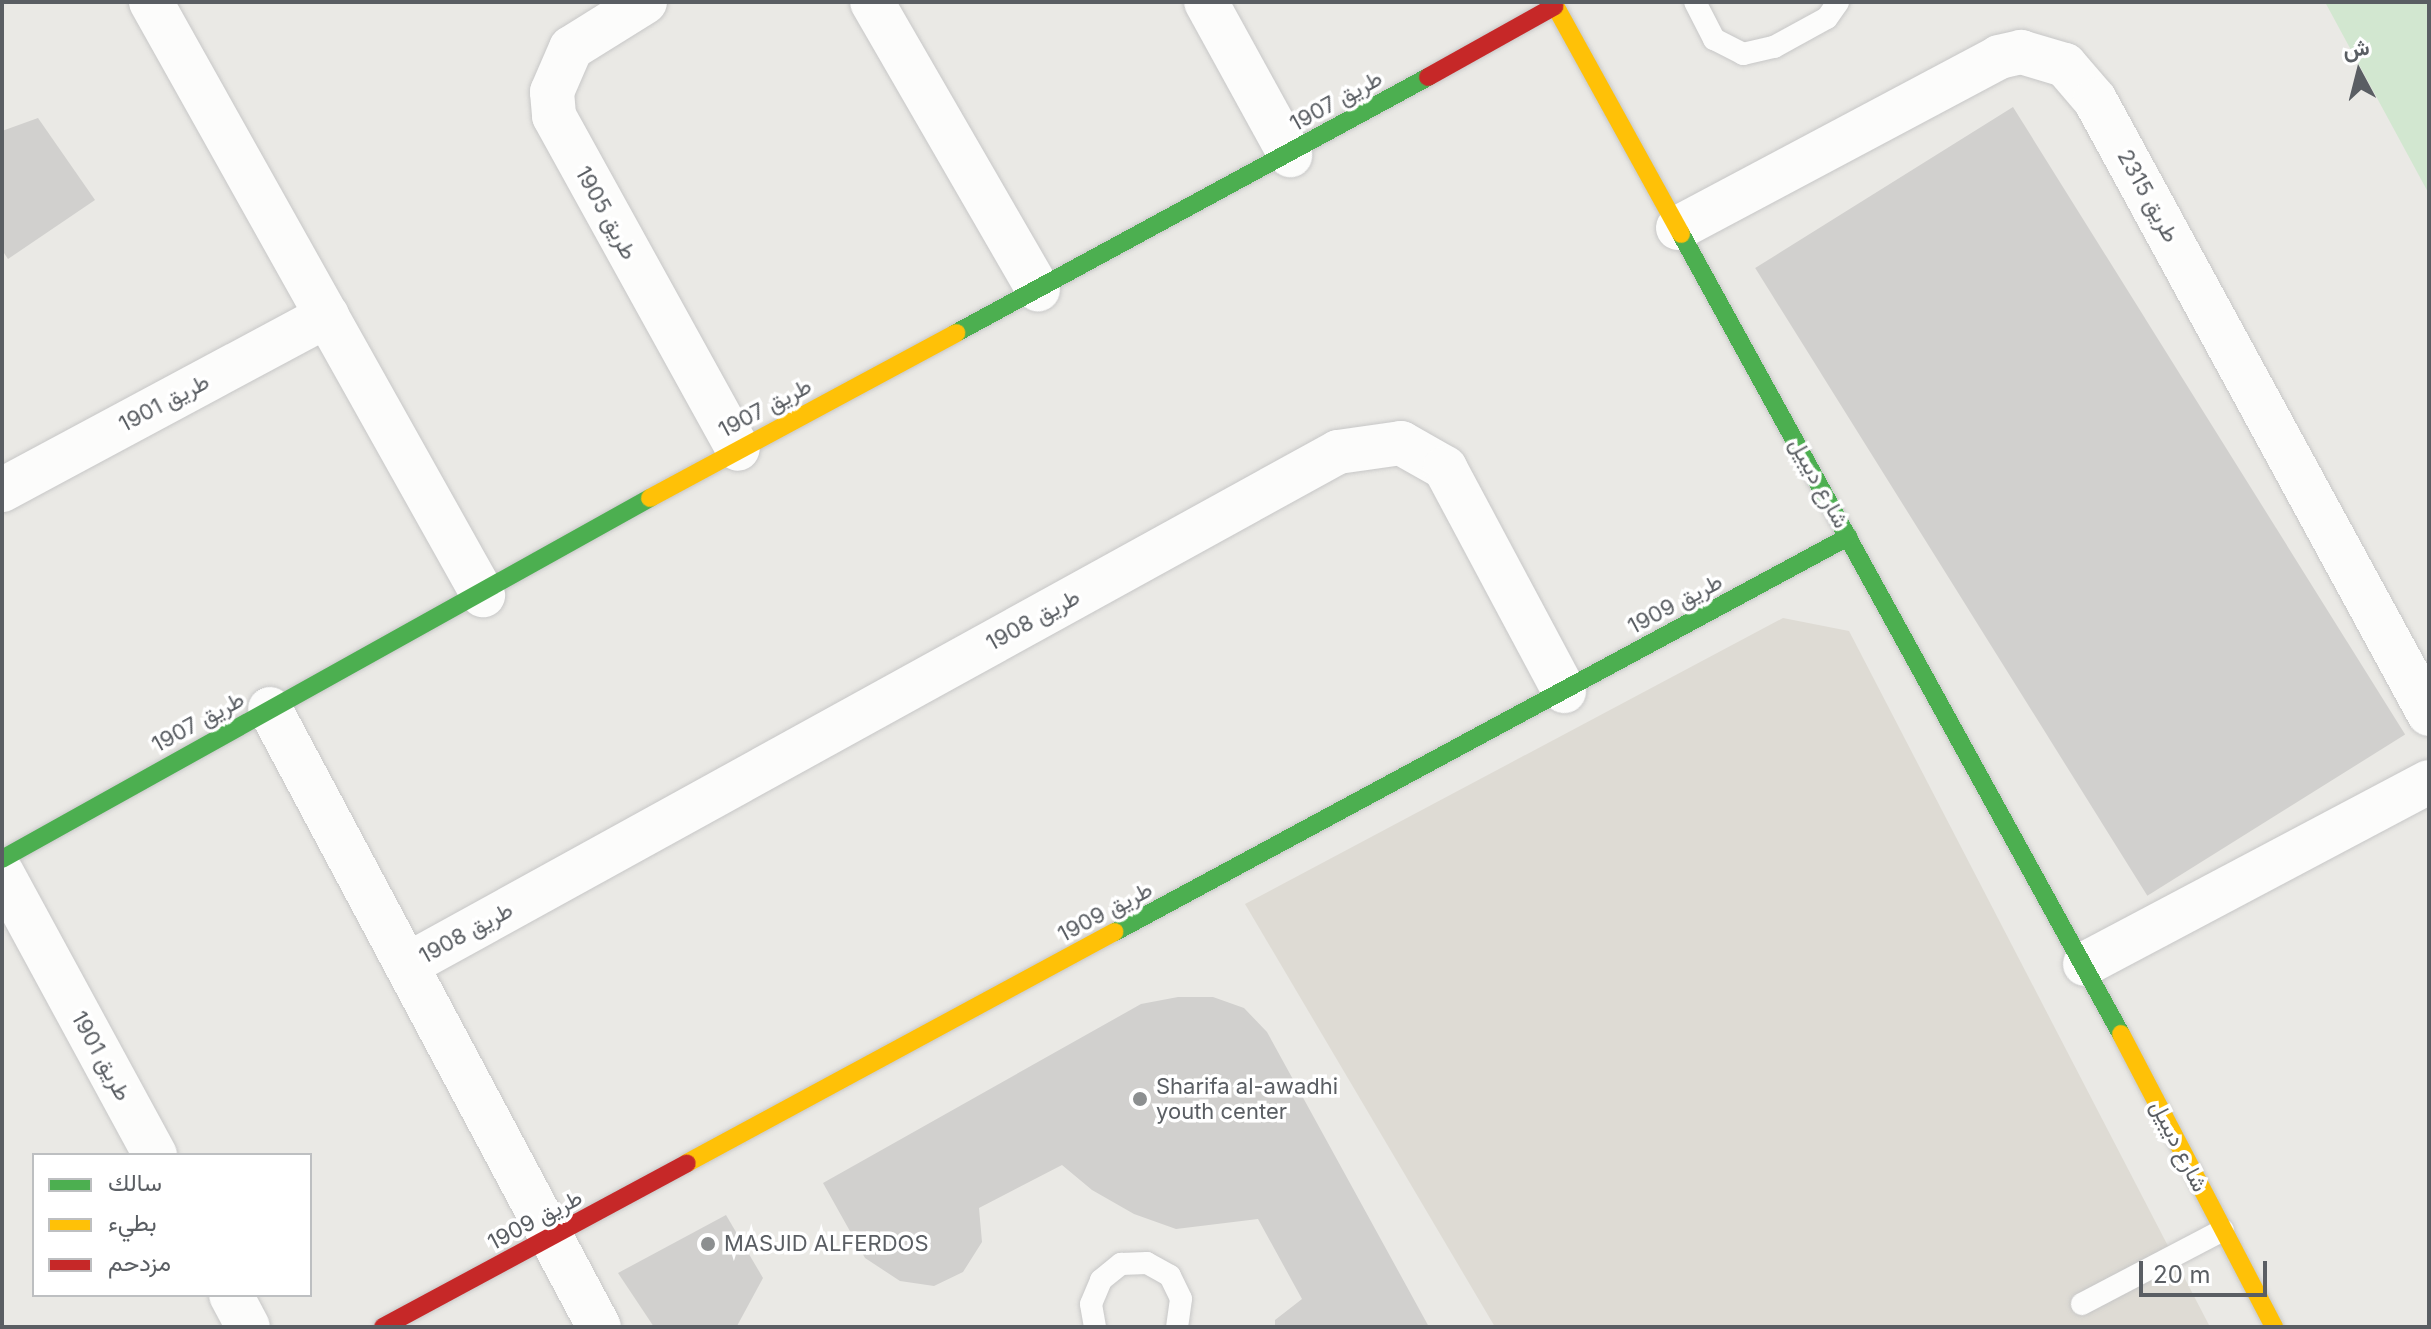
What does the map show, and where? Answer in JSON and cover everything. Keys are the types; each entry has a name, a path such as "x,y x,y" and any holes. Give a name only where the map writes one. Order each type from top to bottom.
{"street":[{"path":"151,2 483,595"},
{"name":"طريق 1905","path":"645,2 571,48 552,92 554,116 738,449"},
{"path":"872,2 1038,290"},
{"path":"1206,2 1290,155"},
{"name":"طريق 1907","path":"2,859 270,709 483,595 738,449 1290,155 1554,4"},
{"name":"شارع ديبيل","path":"1554,4 2085,964 2274,1327"},
{"name":"طريق 2315","path":"1678,228 1988,62 2021,52 2065,65 2095,100 2429,714"},
{"name":"طريق 1901","path":"2,490 327,316"},
{"name":"طريق 1908","path":"407,965 1338,452 1401,443 1445,468 1564,691"},
{"name":"طريق 1909","path":"383,1327 1848,537"},
{"name":"طريق 1908","path":"270,709 599,1327"},
{"path":"2085,964 2429,782"},
{"name":"طريق 1901","path":"2,873 154,1153"},
{"path":"232,1297 248,1327"}],"lane":[{"path":"1695,2 1714,39 1743,54 1759,54 1827,18 1838,2"},
{"path":"2082,1304 2223,1230"},
{"path":"1095,1327 1091,1304 1101,1280 1121,1264 1147,1263 1170,1276 1181,1299 1177,1327"}],"shaded area":[{"path":"1783,618 1849,631 2210,1327 1495,1327 1245,904"}],"green space":[{"path":"2325,2 2429,2 2429,194"}],"building":[{"path":"2013,107 2405,735 2147,896 1755,268"},
{"path":"38,118 95,200 8,259 2,250 2,131"},
{"name":"Sharifa al-awadhi youth center","path":"1178,997 1213,997 1244,1008 1267,1032 1429,1327 1275,1327 1275,1320 1302,1299 1258,1219 1176,1229 1134,1214 1092,1190 1062,1165 979,1208 982,1242 963,1272 934,1286 900,1281 865,1258 823,1183 1141,1004"},
{"name":"MASJID ALFERDOS","path":"726,1215 763,1278 737,1326 654,1327 618,1273"}],"traffic: fast":[{"path":"956,333 1428,77"},
{"path":"1681,234 2121,1034"},
{"path":"2,859 650,498"},
{"path":"1115,932 1848,537"}],"traffic: slow":[{"path":"1553,2 1681,234"},
{"path":"650,498 956,333"},
{"path":"687,1163 1115,932"},
{"path":"2121,1034 2274,1327"}],"traffic: jam":[{"path":"1428,77 1555,6"},
{"path":"383,1327 687,1163"}],"place":[{"name":"Sharifa al-awadhi youth center","path":"1140,1099"},
{"name":"MASJID ALFERDOS","path":"708,1244"}]}
